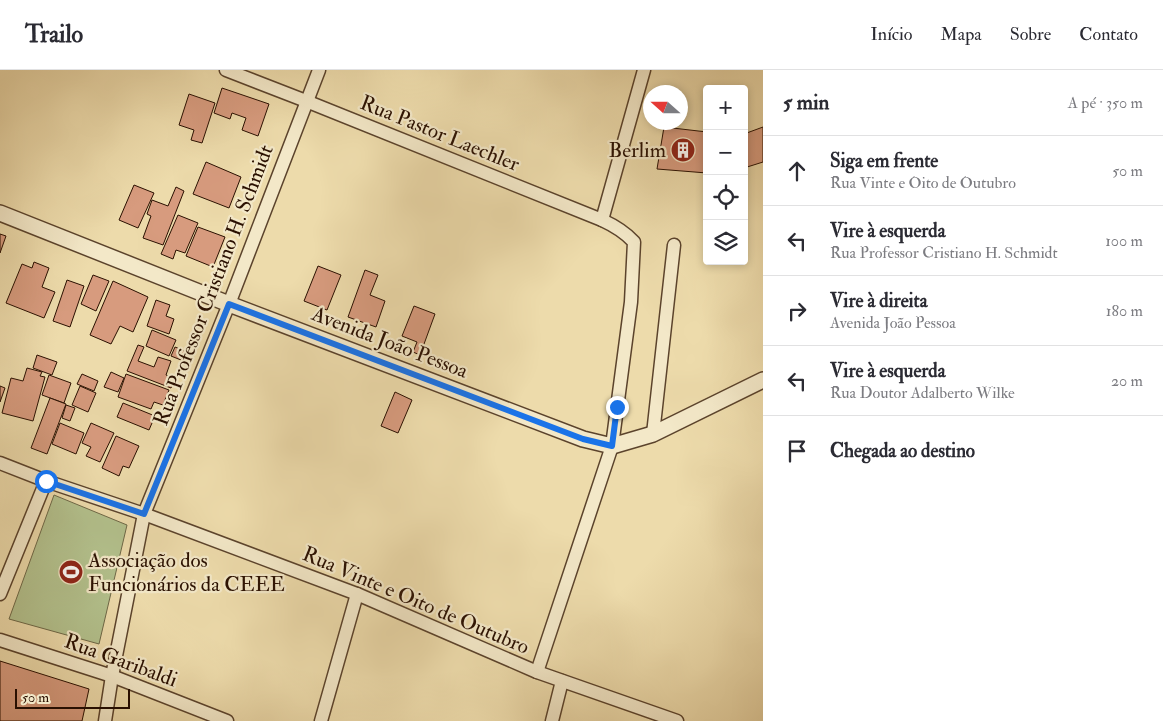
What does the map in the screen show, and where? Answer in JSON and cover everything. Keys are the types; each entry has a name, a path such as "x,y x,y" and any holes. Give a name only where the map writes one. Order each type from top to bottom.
{"street":[{"name":"Rua Pastor Laechler","path":"226,70 602,220 628,235 634,242 631,302 612,446"},
{"name":"Rua Professor Cristiano H. Schmidt","path":"104,721 144,514 229,304 319,70"},
{"path":"602,220 644,70"},
{"name":"Avenida João Pessoa","path":"0,213 229,304 583,439 612,446 653,434 763,380"},
{"path":"653,434 674,245"},
{"path":"537,672 612,446"},
{"name":"Rua Vinte e Oito de Outubro","path":"0,463 46,481 144,514 357,594 537,672 677,721"},
{"path":"0,594 46,481"},
{"path":"321,721 357,594"},
{"name":"Rua Garibaldi","path":"0,640 112,676 227,721"},
{"path":"552,721 562,681"}],"green space":[{"name":"Associação dos Funcionários da CEEE","path":"54,495 127,525 99,644 9,619"}],"building":[{"path":"222,88 269,104 258,136 242,130 246,118 232,113 230,119 214,113"},
{"path":"189,94 215,103 202,143 191,140 194,130 179,125"},
{"path":"763,127 763,162 748,167 748,133"},
{"name":"Berlim","path":"664,130 703,132 703,173 657,169"},
{"path":"206,162 241,177 229,208 193,194"},
{"path":"134,185 154,193 138,228 119,220"},
{"path":"176,187 184,191 163,245 143,238 151,216 147,214 152,200 168,206"},
{"path":"178,215 198,223 185,253 176,250 173,259 161,254"},
{"path":"198,227 225,237 213,267 186,256"},
{"path":"0,234 6,236 0,253"},
{"path":"34,262 49,268 42,287 55,292 44,318 6,303 22,264 32,268"},
{"path":"318,266 341,275 327,310 304,301"},
{"path":"365,270 378,275 370,295 385,301 376,327 348,317"},
{"path":"93,275 109,281 96,311 81,304"},
{"path":"67,280 84,286 70,327 53,321"},
{"path":"113,281 148,297 133,332 120,326 111,344 90,335"},
{"path":"156,300 170,305 166,316 174,319 169,334 147,326"},
{"path":"414,306 435,314 420,355 413,352 417,342 402,336"},
{"path":"152,330 176,340 169,356 146,346"},
{"path":"138,345 144,347 138,361 154,367 158,357 171,361 166,375 175,379 171,388 127,371"},
{"path":"175,347 185,351 181,360 171,356"},
{"path":"37,355 57,362 52,375 33,368"},
{"path":"27,368 42,372 40,376 45,377 33,421 2,413 11,378 23,381"},
{"path":"111,372 124,378 118,392 104,387"},
{"path":"82,374 98,381 94,391 77,384"},
{"path":"126,374 169,390 163,405 154,402 151,409 118,397"},
{"path":"49,375 71,383 64,403 42,395"},
{"path":"0,386 5,388 0,402"},
{"path":"80,386 96,393 88,412 72,405"},
{"path":"395,392 412,400 398,433 381,426"},
{"path":"50,398 66,404 47,454 31,448"},
{"path":"123,403 155,416 149,430 117,417"},
{"path":"66,405 75,408 70,421 62,418"},
{"path":"60,423 84,433 76,454 52,444"},
{"path":"91,423 114,433 100,462 86,456 91,447 82,443"},
{"path":"116,436 139,446 129,468 123,466 119,476 102,468"},
{"path":"0,661 89,689 82,721 0,721"}],"place":[{"name":"Berlim","path":"683,150"},
{"name":"Associação dos Funcionários da CEEE","path":"71,572"}],"route":[{"path":"46,481 144,514 229,304 583,439 612,446 617,407"}]}
